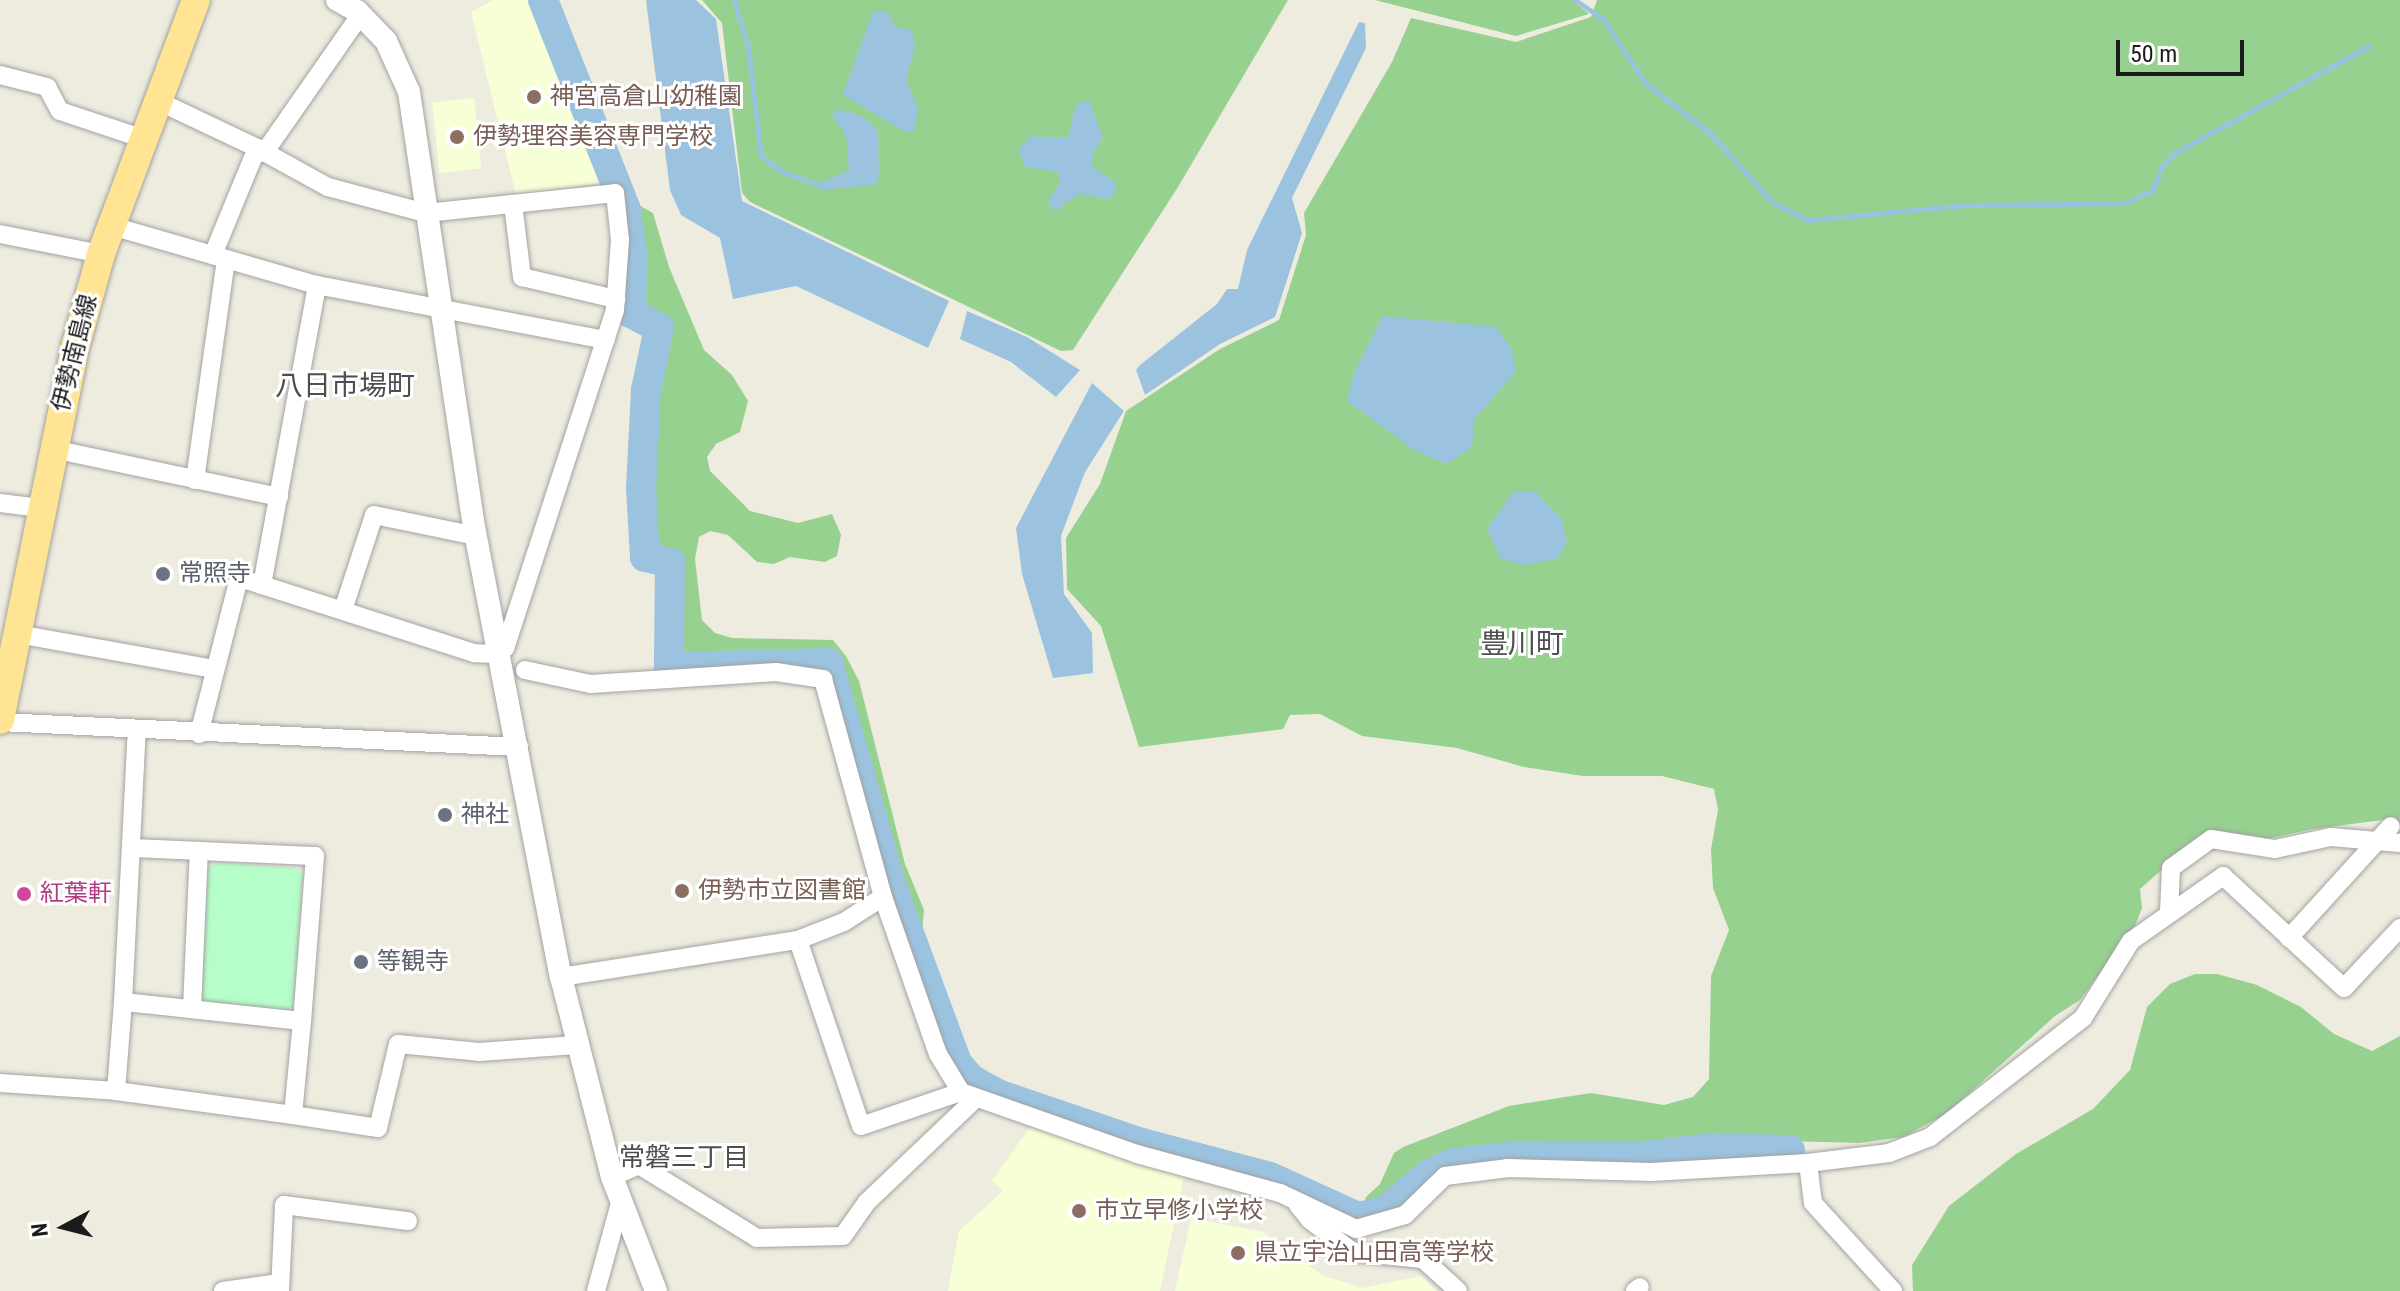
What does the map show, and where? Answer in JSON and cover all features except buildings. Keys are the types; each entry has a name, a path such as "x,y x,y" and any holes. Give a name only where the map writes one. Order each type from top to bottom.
{"main road":[{"name":"伊勢南島線","path":"0,721 53,449 101,254 196,0"}],"street":[{"path":"337,0 361,14 392,49 409,92 437,304 476,536 561,977 612,1177 656,1291"},
{"path":"195,480 220,257 261,151 361,14"},
{"path":"0,75 47,87 60,111 144,139"},
{"path":"158,101 328,187 426,213 615,193 620,240 616,299 606,340 513,633 498,654"},
{"path":"513,204 522,277 616,299"},
{"path":"112,226 317,285 437,304 606,340"},
{"path":"0,234 101,254"},
{"path":"262,585 317,285"},
{"path":"53,449 279,497"},
{"path":"0,503 41,508"},
{"path":"343,610 374,515 476,536"},
{"path":"199,734 213,669 239,578 474,653 498,654"},
{"path":"17,634 213,669"},
{"path":"525,670 591,684 776,672 823,679 883,897 938,1054 968,1095"},
{"path":"0,721 199,734 519,747"},
{"path":"116,1091 137,730"},
{"path":"2169,912 2171,868 2211,839 2275,849 2331,837 2390,836"},
{"path":"2289,938 2390,836"},
{"path":"131,848 315,856 293,1115"},
{"path":"192,1009 199,851"},
{"path":"798,940 861,1126 968,1095 1294,1199 1347,1227 1370,1228 1405,1215 1445,1176 1474,1172 1688,1171 1808,1163 1889,1153 1930,1137 1965,1114 2057,1033 2083,1018 2131,941 2223,876 2344,988 2400,928"},
{"path":"561,977 798,940 844,922 883,897"},
{"path":"123,1002 302,1021"},
{"path":"0,1083 116,1091 378,1128 398,1044 479,1052 576,1045"},
{"path":"612,1177 639,1165 757,1238 843,1236 867,1202 968,1095"},
{"path":"1808,1163 1813,1203 1893,1291"},
{"path":"1294,1199 1310,1220 1353,1252 1423,1259 1458,1291"},
{"path":"596,1291 620,1203"},
{"path":"223,1291 280,1287 284,1205 408,1221"}],"shaded area":[{"name":"神宮高倉山幼稚園","path":"493,0 536,0 610,182 516,194 471,12"},
{"name":"伊勢理容美容専門学校","path":"474,98 481,169 440,173 432,102"},
{"name":"市立早修小学校","path":"1030,1127 1184,1176 1160,1291 948,1291 959,1231 1003,1191 992,1181"},
{"name":"県立宇治山田高等学校","path":"1191,1218 1263,1232 1322,1275 1362,1288 1421,1276 1437,1291 1175,1291"}],"green space":[{"path":"702,0 1288,0 1178,187 1073,350 1061,351 750,202 742,193 722,23"},
{"path":"1375,0 1572,0 1589,14 1516,36"},
{"path":"1597,0 2400,0 2400,827 2390,819 2313,829 2174,859 2140,889 2142,908 2135,926 2080,1000 2055,1016 1946,1114 1903,1137 1859,1143 1745,1140 1621,1151 1500,1152 1431,1164 1378,1204 1367,1205 1365,1198 1380,1184 1394,1153 1509,1106 1591,1093 1664,1105 1693,1097 1709,1079 1711,976 1729,930 1713,888 1711,849 1718,810 1714,789 1662,776 1583,776 1524,767 1457,748 1362,736 1320,714 1290,715 1283,729 1139,747 1101,626 1067,589 1066,538 1100,484 1126,411 1220,349 1279,320 1306,235 1304,213 1392,62 1411,18 1516,42 1591,17"},
{"path":"635,203 653,213 669,267 704,350 732,375 748,401 740,432 716,444 707,457 710,471 750,511 798,523 832,514 841,535 837,556 825,562 790,557 774,564 757,562 728,535 710,531 699,537 695,559 702,620 715,633 732,638 833,640 846,656 859,681 905,864 924,910 922,933 911,924 888,864 830,660 673,664 673,560 649,554 650,413 663,326 636,309"},
{"path":"216,862 294,868 303,874 294,1006 283,1012 206,1003 200,993 207,870"},
{"path":"2195,974 2217,974 2257,985 2301,1007 2334,1034 2372,1051 2400,1036 2400,1291 1913,1291 1912,1265 1949,1206 2016,1154 2093,1109 2130,1070 2147,1007 2170,984"}],"water":[{"path":"646,0 696,0 716,19 742,201 949,301 928,348 796,286 733,299 720,238 681,215 670,190"},
{"path":"873,11 886,11 896,27 912,30 915,46 906,80 918,108 914,131 904,131 843,95"},
{"path":"1359,22 1365,23 1366,48 1292,198 1302,233 1275,317 1220,344 1145,395 1136,370 1140,365 1217,304 1227,289 1238,289 1247,250"},
{"path":"1089,100 1103,138 1094,151 1092,166 1115,182 1116,192 1108,199 1079,194 1055,211 1048,202 1060,183 1058,172 1026,167 1018,150 1031,136 1068,138 1076,104"},
{"path":"838,109 862,116 878,131 879,176 875,185 819,190 819,183 849,170 846,135 832,115"},
{"path":"967,311 1027,337 1080,370 1056,397 1011,362 960,339"},
{"path":"1383,316 1496,327 1511,348 1516,372 1474,419 1472,447 1446,464 1414,450 1347,401 1353,375"},
{"path":"1092,383 1124,411 1085,472 1061,536 1064,594 1092,633 1093,673 1053,678 1022,574 1016,528"},
{"path":"1535,491 1562,520 1567,542 1557,559 1523,565 1501,559 1487,529 1513,492"}],"waterway":[{"path":"543,0 626,210 632,255 631,313 659,328 646,390 641,488 645,557 670,563 669,667 828,663 892,887 957,1063 971,1079 1000,1095 1142,1143 1270,1177 1358,1217 1385,1211 1429,1174 1453,1163 1517,1156 1636,1157 1712,1148 1790,1150"},
{"path":"734,0 748,47 761,156 783,172 819,185"},
{"path":"1575,0 1603,19 1645,83 1710,133 1773,203 1808,220 1968,205 2124,203 2153,190 2161,168 2173,154 2369,46"}],"place":[{"name":"神宮高倉山幼稚園","path":"534,97"},
{"name":"伊勢理容美容専門学校","path":"457,137"},
{"name":"常照寺","path":"163,574"},
{"name":"神社","path":"445,815"},
{"name":"伊勢市立図書館","path":"682,891"},
{"name":"紅葉軒","path":"24,894"},
{"name":"等観寺","path":"361,962"},
{"name":"市立早修小学校","path":"1079,1211"},
{"name":"県立宇治山田高等学校","path":"1238,1253"}],"district":[{"name":"八日市場町","path":"345,386"},
{"name":"豊川町","path":"1522,644"},
{"name":"常磐三丁目","path":"684,1158"}]}
